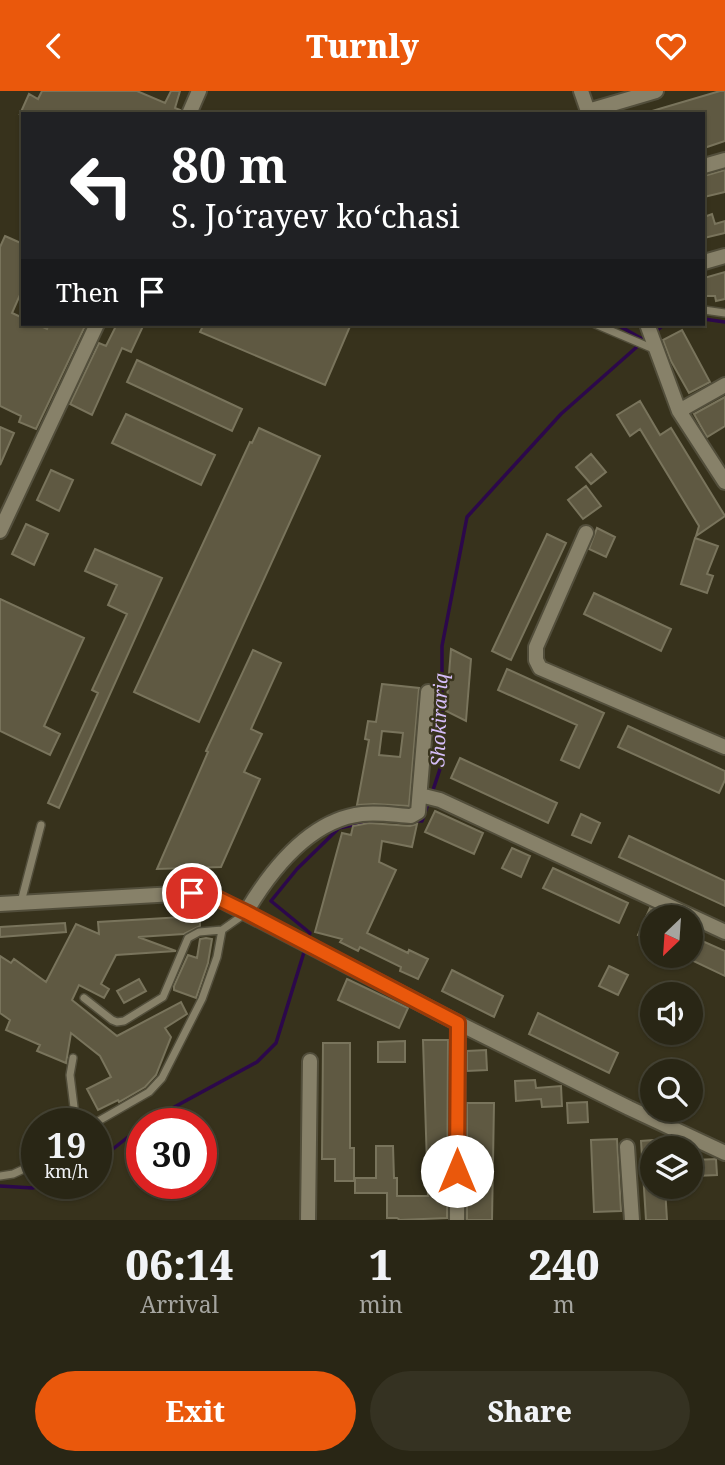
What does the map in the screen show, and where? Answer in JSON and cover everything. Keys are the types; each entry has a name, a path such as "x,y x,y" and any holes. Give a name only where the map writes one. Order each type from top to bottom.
{"street":[{"path":"190,112 199,91"},
{"path":"581,91 589,112 656,91"},
{"path":"705,166 725,160"},
{"path":"705,262 725,256"},
{"path":"0,531 96,326"},
{"path":"649,326 680,411 725,482"},
{"path":"680,411 725,385"},
{"path":"586,533 536,647 536,660 540,668 725,747"},
{"path":"246,912 262,884 300,843 344,817 364,814 416,815 419,809 428,692"},
{"path":"420,795 440,800 725,932"},
{"path":"0,904 192,893 215,897 458,1023 725,1153"},
{"path":"457,1220 458,1023"},
{"path":"309,1220 310,1061"},
{"path":"627,1147 632,1220"}],"lane":[{"path":"705,310 725,313"},
{"path":"600,326 659,351"},
{"path":"21,903 41,825"},
{"path":"84,998 112,1020 124,1021 163,997 188,939 199,932 222,930 246,912"},
{"path":"112,1113 149,1092 162,1078 202,999 217,957 222,930"},
{"path":"73,1058 70,1075 74,1108"},
{"path":"0,1176 21,1170"}],"building":[{"path":"42,91 137,91 165,103 171,91 180,91 175,108 180,112 20,114 29,94 38,99"},
{"path":"725,91 725,141 705,148 705,112 652,111"},
{"path":"725,170 725,192 705,197 705,176"},
{"path":"712,214 715,224 725,221 725,233 705,238 705,217"},
{"path":"5,236 21,243 21,293 12,313 21,317 21,326 40,326 47,329 48,326 85,326 36,429 19,422 21,416 0,406 0,247"},
{"path":"725,272 725,299 716,301 715,296 705,296 705,278"},
{"path":"116,326 143,326 131,352 122,348 92,415 70,404 99,343 106,346"},
{"path":"203,326 350,326 325,385 200,332"},
{"path":"682,330 710,382 689,393 663,340"},
{"path":"137,360 242,409 232,431 127,382"},
{"path":"725,397 725,426 707,437 694,414"},
{"path":"640,401 660,435 671,428 725,516 696,536 699,526 640,429 630,436 617,415"},
{"path":"126,414 215,455 201,485 112,443"},
{"path":"0,427 14,433 0,465"},
{"path":"259,428 320,456 199,722 134,692 250,442 252,443"},
{"path":"591,454 606,472 591,484 576,467"},
{"path":"51,470 73,480 59,511 37,500"},
{"path":"586,486 601,506 583,519 568,500"},
{"path":"26,524 48,534 34,565 12,554"},
{"path":"597,528 615,537 606,557 589,549"},
{"path":"547,534 566,543 511,660 492,651"},
{"path":"695,538 718,546 707,574 713,576 707,593 681,584"},
{"path":"95,549 162,578 59,808 48,803 98,693 92,690 127,614 108,605 117,585 85,571"},
{"path":"594,593 671,629 661,651 584,614"},
{"path":"0,599 84,638 44,726 60,734 50,755 0,731"},
{"path":"451,649 471,659 466,721 446,711"},
{"path":"253,650 281,663 251,729 262,734 244,772 260,779 221,867 157,869 208,752 206,751"},
{"path":"507,669 604,713 579,768 561,760 577,725 498,690"},
{"path":"382,684 419,688 409,806 357,805 369,740 365,739 368,721 376,722","holes":["382,731 403,733 400,757 379,755"]},
{"path":"628,726 725,771 725,780 719,793 618,747"},
{"path":"460,758 557,803 548,823 451,778"},
{"path":"435,811 483,833 474,854 425,832"},
{"path":"581,814 600,823 591,843 572,835"},
{"path":"369,823 410,826 417,824 412,847 382,841 379,862 396,870 367,933 408,953 409,950 428,959 418,979 400,971 401,967 360,947 358,951 340,942 342,939 315,932 342,833 351,835 353,826"},
{"path":"629,836 725,881 725,906 619,857"},
{"path":"512,848 530,856 521,877 502,868"},
{"path":"553,868 628,903 619,923 543,888"},
{"path":"200,916 200,926 184,934 138,937 176,951 116,955 101,984 109,989 104,998 79,985 72,1000 117,1036 181,1002 187,1014 165,1028 171,1037 156,1075 145,1087 102,1108 97,1108 87,1089 111,1077 100,1056 71,1033 66,1063 37,1051 40,1045 6,1030 10,1020 0,1013 0,956 11,963 14,959 46,982 76,924 99,934 98,922"},
{"path":"65,923 66,932 0,937 0,927"},
{"path":"200,939 212,939 208,963 196,998 174,990 188,955 197,958"},
{"path":"704,942 725,951 725,976 704,966"},
{"path":"609,966 628,975 618,995 599,986"},
{"path":"452,970 503,996 494,1017 442,991"},
{"path":"139,979 146,991 124,1003 117,991"},
{"path":"347,979 408,1008 399,1028 338,1000"},
{"path":"538,1013 618,1053 609,1073 529,1034"},
{"path":"423,1040 448,1040 447,1218 387,1218 387,1193 355,1193 355,1178 376,1178 376,1146 393,1146 397,1196 428,1196"},
{"path":"405,1041 405,1062 378,1062 378,1042"},
{"path":"323,1043 350,1043 350,1148 354,1148 354,1181 335,1181 335,1159 322,1159"},
{"path":"486,1050 487,1070 467,1071 467,1051"},
{"path":"535,1080 536,1088 561,1086 562,1106 542,1107 541,1099 516,1101 515,1081"},
{"path":"587,1102 588,1122 568,1123 567,1103"},
{"path":"467,1103 494,1103 492,1220 467,1220"},
{"path":"617,1139 621,1211 594,1212 591,1140"},
{"path":"716,1159 717,1175 703,1176 703,1160"},
{"path":"645,1199 666,1199 667,1220 646,1220"}],"waterway":[{"name":"Shokirariq","path":"705,319 725,322"},
{"path":"620,326 644,340"},
{"name":"Shokirariq","path":"653,333 662,326"},
{"name":"Shokirariq","path":"432,793 442,763 442,646 467,517 561,414 639,345"},
{"name":"Shokirariq","path":"413,820 422,821 429,801"},
{"name":"Shokirariq","path":"307,941 310,933 271,901 297,869 339,828 375,820"},
{"name":"Shokirariq","path":"173,1108 257,1062 276,1043 305,949"},
{"name":"Shokirariq","path":"112,1150 126,1139"},
{"name":"Shokirariq","path":"0,1186 21,1187"}],"route":[{"path":"192,893 215,897 246,912 458,1023 457,1171"}]}
